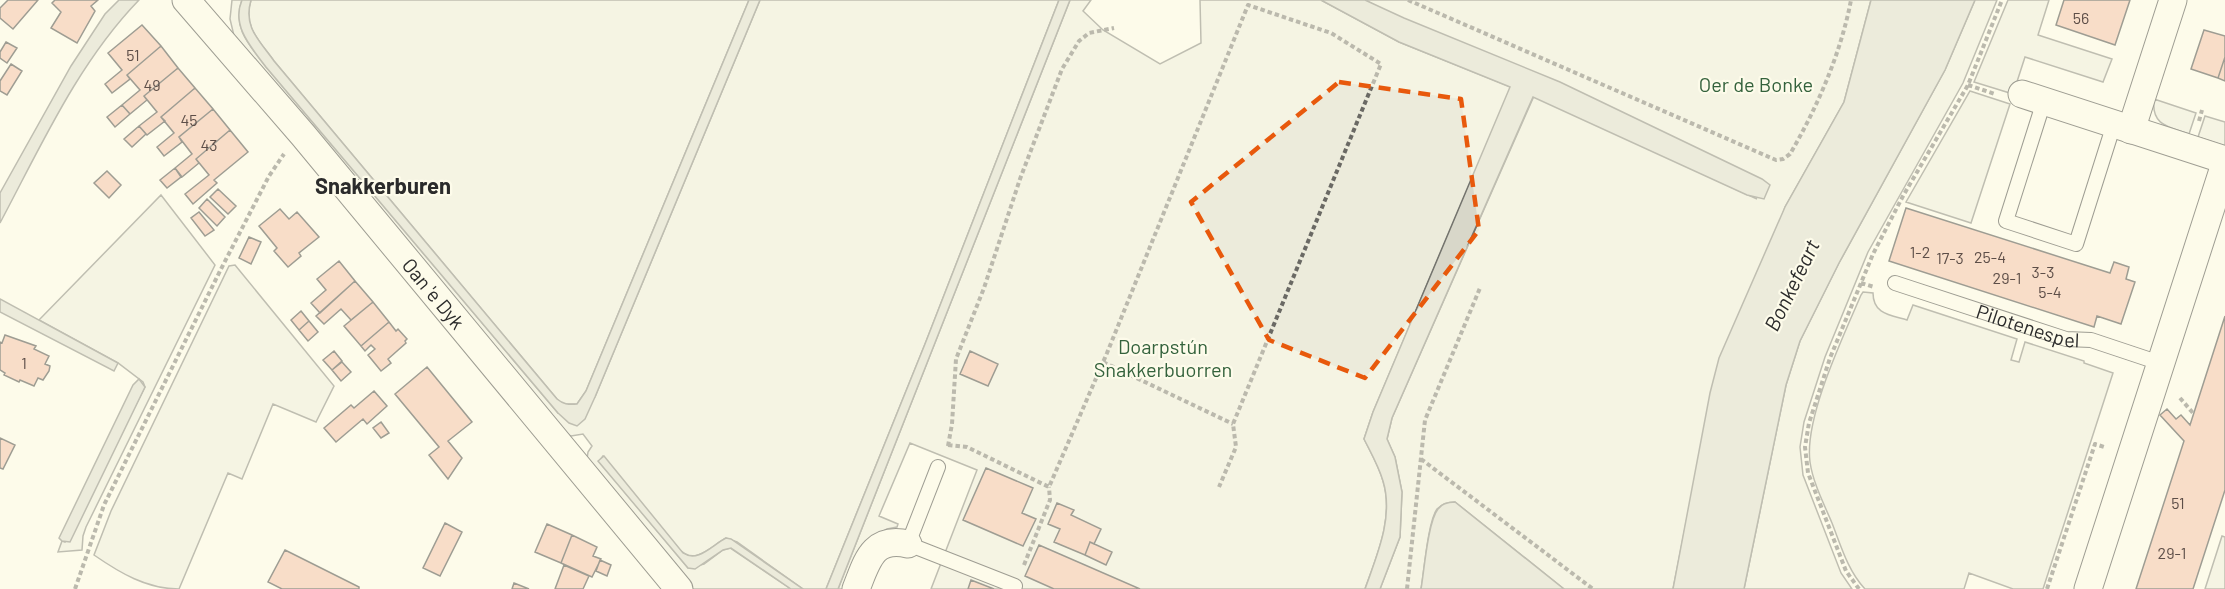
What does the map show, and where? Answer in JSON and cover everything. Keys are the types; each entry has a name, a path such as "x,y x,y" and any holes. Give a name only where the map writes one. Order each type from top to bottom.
{"street":[{"path":"2123,127 2173,0"},
{"name":"Oan 'e Dyk","path":"202,5 303,135 679,589"},
{"path":"2033,97 2225,162 2088,589"},
{"path":"856,589 868,560 876,548 886,542 897,541 908,544"}],"lane":[{"path":"2033,97 2006,221 2076,244 2123,127"},
{"name":"Pilotenespel","path":"1895,283 2066,339 2091,340 2160,363"},
{"path":"938,467 908,544 1015,586"}],"path":[{"path":"1408,0 1776,160 1784,159 1790,154 1818,102 1832,66 1851,0"},
{"path":"1015,586 1050,500 1049,487 1103,362 1248,2 1331,33 1381,64 1233,424 1236,447 1219,487"},
{"path":"938,467 948,445 952,424 956,359 984,288 1020,179 1062,69 1079,41 1089,33 1114,28"},
{"path":"75,589 104,505 221,269 269,176 284,154 303,135"},
{"path":"1407,589 1425,420 1480,288"},
{"path":"1103,362 1233,424"},
{"path":"2047,589 2095,444 2131,456"},
{"path":"948,445 967,447 1049,487"},
{"path":"1421,459 1593,589"}],"highlighted area":[{"path":"1339,82 1461,99 1479,230 1365,378 1269,340 1191,202"}],"green space":[{"path":"232,0 242,0 239,10 241,28 249,44 266,67 558,413 595,397 760,0 1059,0 925,344 826,589 803,589 737,542 726,538 697,555 685,554 603,456 599,461 688,568 704,564 723,550 730,548 791,589 693,589 587,459 592,446 583,434 571,436 564,433 235,40 230,19"},
{"path":"251,0 749,0 586,391 577,404 562,404 557,399 274,61 258,40 251,26 249,10"},
{"name":"Doarpstún Snakkerbuorren","path":"1070,0 1091,0 1083,11 1103,30 1160,64 1201,43 1200,0 1321,0 1399,42 1511,87 1373,412 1364,439 1381,476 1387,508 1383,536 1365,589 931,589 977,470 910,443 879,516 898,524 897,527 887,529 873,537 848,589 838,589"},
{"name":"Oer de Bonke","path":"1365,0 1871,0 1844,102 1785,207 1689,508 1673,589 1564,589 1455,502 1441,506 1434,515 1421,589 1380,589 1400,537 1402,492 1395,457 1387,439 1392,418 1534,96 1757,199"},
{"path":"1975,0 1997,0 1963,83 1868,252 1825,357 1804,422 1800,447 1803,475 1841,573 1852,589 1744,589 1786,385 1800,341 1839,263 1945,70"},
{"path":"2008,0 2049,0 2038,35 2112,59 2103,82 2025,57 2013,94 1974,82"},
{"path":"1970,91 2010,104 1971,223 1906,202"},
{"path":"2154,99 2196,113 2189,134 2168,127 2158,120 2155,115"},
{"path":"2205,116 2225,122 2225,146 2198,137"},
{"path":"161,195 215,265 86,527 82,550 58,552 145,387 143,382 118,363 39,320"},
{"path":"235,265 334,386 316,422 273,404 242,479 228,473 179,589 156,586 124,574 94,555 111,511 229,266"},
{"path":"1863,292 1873,293 1879,309 1895,317 1907,320 1913,305 2017,339 2011,360 2019,362 2025,342 2113,373 2043,589 2013,589 1969,573 1964,589 1865,589 1854,574 1816,486 1811,470 1810,444 1813,423 1826,378"},
{"path":"2222,536 2225,537 2225,589 2205,589"}],"water":[{"path":"119,0 139,0 97,51 79,78 0,223 0,193 71,66 105,14"},
{"path":"242,0 251,0 249,18 251,26 258,40 274,61 557,399 564,403 577,404 586,391 749,0 760,0 595,397 585,419 577,426 569,423 558,413 266,67 244,36 239,19"},
{"path":"1059,0 1070,0 838,589 826,589 925,344"},
{"path":"1321,0 1365,0 1560,82 1762,179 1770,185 1764,199 1747,195 1533,97 1392,418 1387,439 1395,457 1402,492 1400,537 1380,589 1365,589 1383,536 1387,508 1386,495 1379,470 1364,439 1373,412 1510,87 1399,42"},
{"name":"Bonkefeart","path":"1871,0 1975,0 1945,70 1839,263 1800,341 1786,385 1744,589 1673,589 1710,393 1719,358 1785,207 1844,102"},
{"path":"0,299 118,363 114,371 0,312"},
{"path":"139,379 145,387 70,542 62,541 59,538 133,385"},
{"path":"604,456 683,553 694,556 705,552 726,538 731,539 803,589 791,589 731,548 723,550 695,569 688,568 598,461"},
{"path":"1455,502 1564,589 1421,589 1429,535 1435,515 1441,505"}],"building":[{"path":"8,0 38,0 13,29 0,18 0,8"},
{"path":"55,0 98,0 91,6 95,11 77,43 51,28 61,12 52,3"},
{"path":"2064,0 2130,0 2115,45 2056,25"},
{"path":"142,25 161,46 127,75 130,79 112,93 105,84 122,70 108,53"},
{"path":"2204,30 2225,36 2225,57 2218,78 2191,69"},
{"path":"6,42 17,48 7,63 0,58 0,52"},
{"path":"161,46 178,68 144,96 147,100 130,114 122,105 140,90 127,75"},
{"path":"2225,57 2225,81 2218,78"},
{"path":"11,64 22,71 7,95 0,91 0,81"},
{"path":"178,68 195,88 161,117 165,121 147,135 139,126 157,112 144,96"},
{"path":"195,88 213,109 179,137 182,142 164,156 157,147 174,133 161,117"},
{"path":"122,105 130,114 115,127 107,117"},
{"path":"213,109 230,130 196,159 199,163 182,177 175,168 192,154 179,137"},
{"path":"139,126 146,134 132,147 124,139"},
{"path":"230,130 248,152 214,180 217,183 193,204 185,194 209,175 196,159"},
{"path":"175,168 181,177 167,188 160,180"},
{"path":"107,171 121,185 109,198 94,183"},
{"path":"218,189 236,206 228,214 210,197"},
{"path":"207,199 225,217 217,226 199,208"},
{"path":"1906,208 2110,273 2114,262 2129,267 2126,279 2135,282 2121,324 2097,316 2094,327 1889,261"},
{"path":"280,209 289,219 297,212 319,237 299,253 301,256 288,267 274,251 277,248 259,226"},
{"path":"199,212 214,230 205,236 191,218"},
{"path":"249,237 261,242 251,264 239,258"},
{"path":"339,261 355,281 320,313 311,303 326,290 317,279"},
{"path":"355,281 373,302 351,320 341,309 324,324 316,316"},
{"path":"373,302 389,322 361,346 344,326"},
{"path":"301,311 309,321 299,330 291,320"},
{"path":"2225,316 2225,490 2193,589 2136,589 2184,441 2160,415 2167,409 2176,419 2181,415 2190,425"},
{"path":"309,321 318,332 308,341 299,330"},
{"path":"389,322 407,339 406,343 388,359 391,363 381,371 368,355 375,349 371,345 365,351 361,346"},
{"path":"5,335 36,346 34,349 49,356 45,364 50,366 49,371 43,380 38,378 34,386 4,375 5,373 0,370 0,342 2,343"},
{"path":"334,351 342,361 332,370 323,360"},
{"path":"970,351 998,364 988,386 960,374"},
{"path":"342,362 351,372 341,381 332,370"},
{"path":"427,367 472,422 448,441 462,458 448,479 429,455 439,447 395,394"},
{"path":"374,391 387,406 367,424 363,419 336,442 324,428 351,405 354,408"},
{"path":"381,422 389,433 381,438 373,428"},
{"path":"0,438 15,445 3,469 0,468"},
{"path":"986,468 1033,488 1022,513 1036,519 1023,546 963,520"},
{"path":"1057,503 1074,510 1071,515 1101,529 1094,544 1090,542 1085,555 1054,542 1060,529 1048,524"},
{"path":"445,523 462,532 440,576 423,568"},
{"path":"547,524 572,535 561,563 535,552"},
{"path":"572,535 597,547 593,556 601,559 592,577 561,563"},
{"path":"1090,542 1112,552 1106,565 1085,555"},
{"path":"1039,545 1140,589 1054,589 1025,576"},
{"path":"285,550 359,589 282,589 268,582"},
{"path":"600,560 611,565 607,576 596,571"},
{"path":"564,565 589,576 583,589 555,589"},
{"path":"971,580 994,589 968,589"},
{"path":"514,583 529,589 512,589"}],"district":[{"name":"Snakkerburen","path":"383,185"}]}
